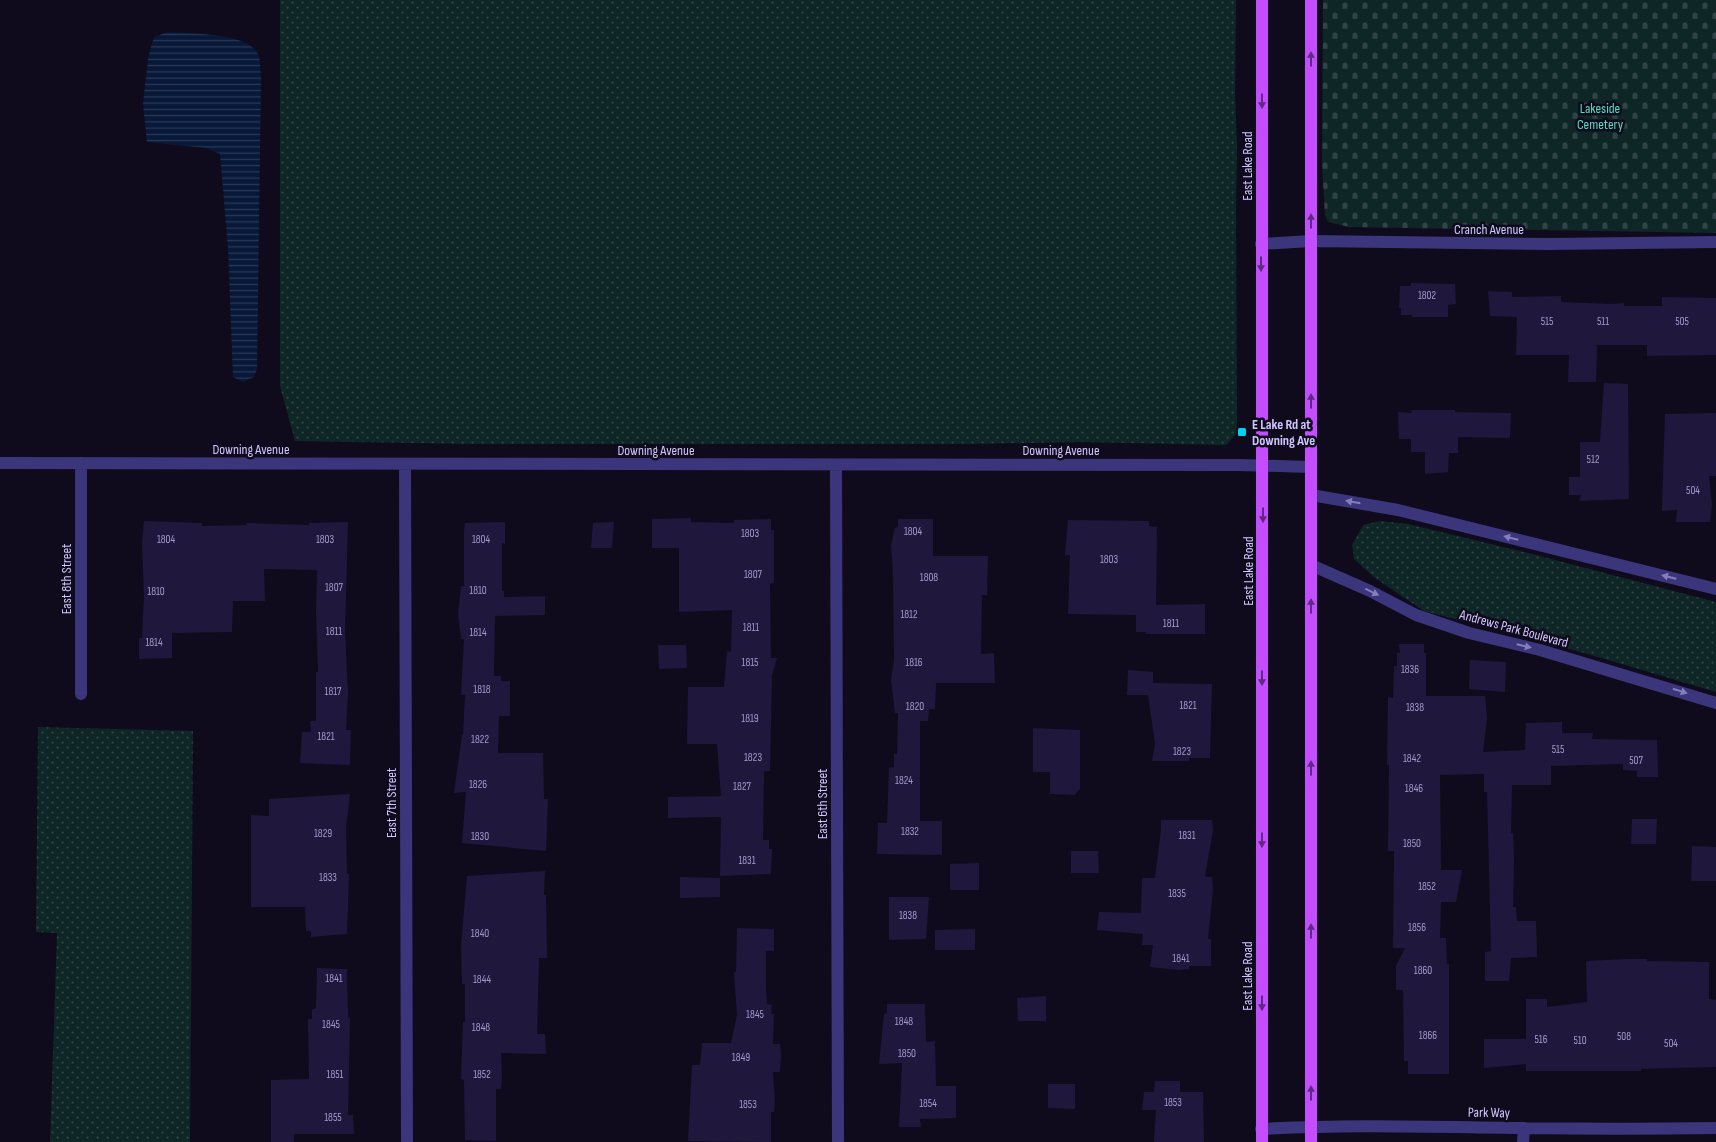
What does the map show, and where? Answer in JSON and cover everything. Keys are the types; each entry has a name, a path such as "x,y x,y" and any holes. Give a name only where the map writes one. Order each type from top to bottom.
{"main road":[{"name":"East Lake Road","path":"1262,0 1262,1142"},
{"path":"1311,0 1311,1142"}],"street":[{"name":"Cranch Avenue","path":"1262,244 1311,241 1531,244 1716,242"},
{"name":"Downing Avenue","path":"0,463 1311,467"},
{"name":"East 8th Street","path":"81,463 81,694"},
{"name":"East 7th Street","path":"405,464 407,1142"},
{"name":"East 6th Street","path":"836,465 838,1142"},
{"path":"1311,496 1398,510 1716,589"},
{"name":"Andrews Park Boulevard","path":"1311,564 1416,615 1469,634 1540,650 1716,703"},
{"name":"Park Way","path":"1262,1129 1311,1126 1716,1128"},
{"path":"1523,1142 1524,1128"}],"green space":[{"path":"280,0 1236,0 1237,433 1226,445 1080,442 968,444 469,444 295,441 280,386"},
{"name":"Lakeside Cemetery","path":"1323,0 1716,0 1716,233 1349,227 1328,222 1325,215 1322,165"},
{"path":"1380,521 1408,524 1716,602 1716,692 1588,654 1424,611 1375,578 1354,559 1352,545 1363,525"},
{"path":"38,727 193,731 190,1142 50,1142 57,933 36,932"}],"water":[{"path":"168,32 230,38 252,47 260,60 257,369 254,377 243,382 233,377 228,248 220,154 206,148 147,142 143,104 148,58 154,37"}],"building":[{"path":"1411,283 1455,284 1456,304 1448,305 1448,317 1412,317 1412,315 1401,315 1401,308 1399,308 1400,286 1411,286"},
{"path":"1488,291 1512,292 1512,297 1561,296 1561,302 1624,303 1624,306 1662,306 1662,297 1716,298 1716,355 1647,356 1647,345 1597,345 1596,382 1568,382 1569,355 1516,355 1517,317 1490,316"},
{"path":"1604,383 1628,384 1629,499 1579,501 1581,495 1569,495 1569,477 1580,477 1580,442 1600,442"},
{"path":"1412,410 1511,413 1510,438 1458,437 1458,453 1449,453 1448,472 1425,474 1425,452 1411,452 1411,439 1399,439 1398,412 1411,413"},
{"path":"1716,413 1716,476 1709,476 1712,505 1710,522 1676,522 1677,510 1662,511 1665,414"},
{"path":"691,518 691,522 734,523 734,520 771,519 771,530 774,530 774,583 770,584 771,658 777,658 772,676 770,771 764,771 763,840 769,840 769,849 772,849 771,874 720,876 721,817 668,818 668,797 721,796 717,744 687,744 688,687 724,687 727,651 731,652 732,610 679,612 679,548 652,548 652,519"},
{"path":"898,519 933,519 933,556 988,556 987,595 982,595 981,654 994,653 995,683 936,683 935,709 929,709 928,721 920,721 920,821 942,821 942,855 877,854 878,823 887,823 889,768 894,767 894,754 897,754 898,713 895,713 891,680 894,659 891,545 895,528 898,527"},
{"path":"1068,520 1149,521 1149,526 1157,527 1156,605 1205,604 1205,634 1146,634 1146,632 1136,632 1136,615 1068,614 1070,555 1065,555"},
{"path":"144,521 202,523 202,526 246,525 246,523 309,525 309,523 348,522 345,629 348,694 346,730 351,730 350,765 300,763 302,732 311,732 310,721 316,721 316,672 318,672 317,570 264,569 265,601 233,601 232,632 172,633 172,658 139,659 139,638 142,638 144,597 142,544"},
{"path":"505,522 505,544 502,543 502,591 504,591 504,597 545,596 545,615 495,616 494,676 501,676 501,681 510,681 510,716 499,716 498,753 543,753 544,799 548,799 546,851 462,843 466,792 454,793 463,735 465,695 461,695 464,639 461,639 458,613 461,586 464,586 465,523"},
{"path":"614,522 612,548 591,548 593,523"},
{"path":"1399,644 1424,644 1424,653 1426,653 1426,696 1485,696 1487,718 1483,752 1525,750 1526,723 1562,722 1562,733 1593,733 1592,739 1657,740 1658,777 1637,777 1637,771 1623,770 1623,764 1551,766 1551,785 1512,785 1513,907 1516,907 1517,921 1536,921 1537,957 1511,958 1509,981 1485,981 1485,952 1491,951 1487,792 1484,792 1484,774 1440,775 1441,870 1462,870 1456,902 1441,902 1440,938 1446,938 1447,964 1449,964 1449,1074 1408,1074 1408,1061 1404,1061 1403,990 1396,990 1396,966 1405,948 1393,948 1394,851 1388,851 1388,697 1393,698 1394,666 1397,666 1397,653 1400,653"},
{"path":"658,645 686,645 687,668 659,669"},
{"path":"1470,660 1506,662 1505,692 1469,689"},
{"path":"1128,670 1153,672 1153,683 1212,684 1210,758 1189,758 1189,761 1152,761 1155,744 1148,695 1127,695"},
{"path":"1033,728 1080,730 1080,789 1074,795 1050,794 1050,772 1033,772"},
{"path":"350,794 346,828 347,874 349,874 347,934 311,937 311,931 306,931 305,907 251,907 251,815 269,816 269,799"},
{"path":"1632,819 1657,819 1656,844 1631,844"},
{"path":"1161,820 1212,820 1213,830 1205,877 1212,877 1213,889 1208,939 1211,939 1211,966 1189,966 1189,969 1179,970 1150,967 1153,945 1142,945 1143,934 1097,930 1099,912 1141,913 1142,878 1155,878"},
{"path":"1692,846 1716,847 1716,881 1691,881"},
{"path":"1071,851 1098,851 1099,873 1071,873"},
{"path":"979,863 979,890 950,890 950,864"},
{"path":"545,871 544,895 546,895 547,958 539,958 537,1034 545,1034 546,1054 501,1053 501,1089 496,1089 496,1141 465,1140 464,1080 461,1079 463,1022 465,1022 465,984 462,984 461,946 467,876"},
{"path":"680,877 720,878 720,897 680,898"},
{"path":"889,897 929,897 926,939 889,940"},
{"path":"737,928 774,929 774,951 766,951 766,988 767,1004 772,1005 771,1014 774,1014 773,1044 780,1044 781,1055 780,1072 773,1072 775,1102 774,1112 771,1112 771,1142 688,1141 692,1065 700,1065 702,1043 731,1043 737,1015 734,972 736,972"},
{"path":"975,929 975,950 935,950 935,930"},
{"path":"1627,959 1709,962 1709,999 1716,1000 1716,1067 1641,1069 1641,1071 1526,1071 1526,1064 1484,1068 1484,1039 1526,1039 1526,999 1547,999 1547,1007 1587,1002 1586,961"},
{"path":"317,968 347,969 348,1018 350,1018 348,1115 353,1115 354,1134 294,1134 294,1142 271,1142 271,1080 309,1079 308,1019 312,1019 312,1009 316,1008"},
{"path":"1046,996 1046,1021 1018,1021 1017,998"},
{"path":"887,1004 925,1004 926,1042 935,1041 936,1086 956,1086 956,1118 920,1119 921,1127 899,1127 902,1063 879,1064 884,1014 887,1013"},
{"path":"1155,1081 1180,1081 1180,1092 1203,1092 1204,1142 1154,1142 1156,1110 1142,1110 1144,1092 1154,1092"},
{"path":"1048,1084 1075,1084 1075,1109 1048,1108"}],"place":[{"name":"E Lake Rd at Downing Ave","path":"1242,432"}]}
